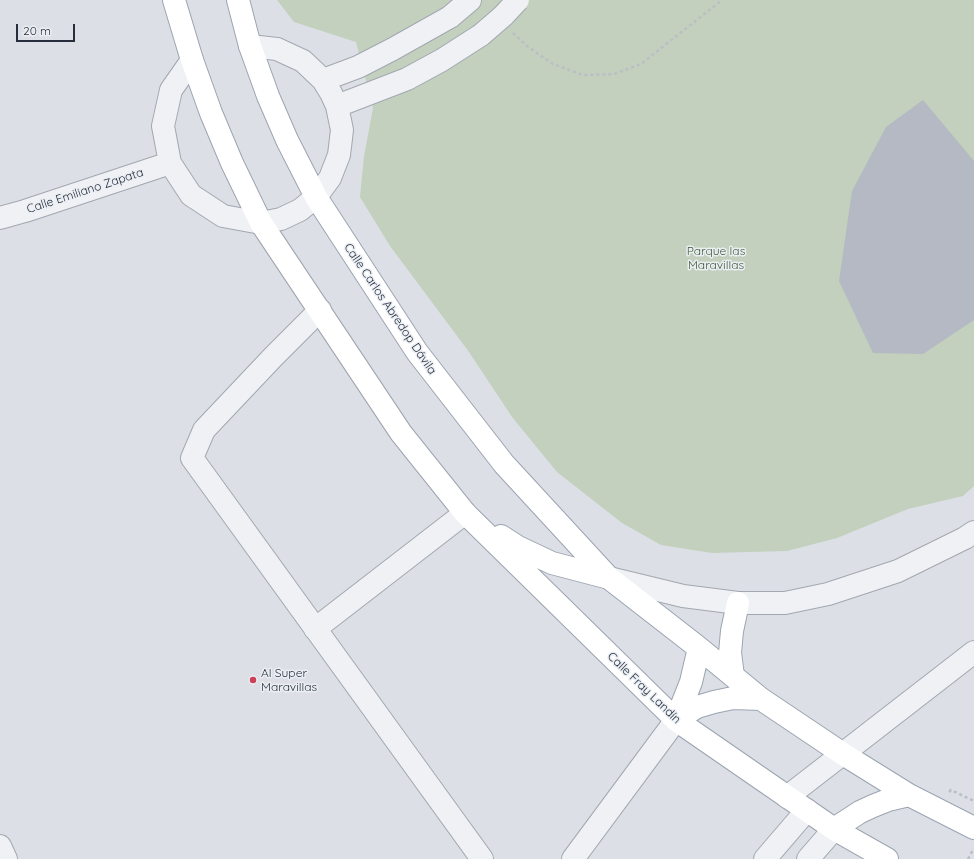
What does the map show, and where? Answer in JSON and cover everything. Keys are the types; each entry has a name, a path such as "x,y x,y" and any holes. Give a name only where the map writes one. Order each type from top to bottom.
{"main road":[{"path":"174,0 192,60 211,113 232,163 261,223 402,432 465,513 518,547 552,564 609,578 699,648 761,699 843,754 909,795 974,828"},
{"name":"Calle Carlos Abredop Dávila","path":"238,0 250,46 268,96 287,140 316,197 417,352 504,464 609,578"},
{"name":"Calle Fray Landín","path":"465,513 676,720 787,798 840,833 886,859"},
{"path":"733,676 730,653 732,631 738,603"},
{"path":"676,720 691,682 699,648"},
{"path":"676,720 698,707 714,702 733,698 761,699"},
{"path":"840,833 860,812 888,800 909,795"}],"street":[{"path":"323,80 358,67 450,17 470,0"},
{"path":"337,106 406,79 442,60 481,35 503,16 518,0"},
{"path":"192,60 171,90 163,126 170,163 191,195 223,216 261,223 281,219 300,210 316,197 330,178 340,155 342,130 337,106 331,93 323,80 303,61 277,49 250,46"},
{"name":"Calle Emiliano Zapata","path":"0,218 170,163"},
{"path":"320,310 204,430 192,458 482,859"},
{"path":"315,629 465,513"},
{"path":"609,578 683,596 738,603 785,603 828,594 898,571 965,538 974,532"},
{"path":"787,798 974,652"},
{"path":"573,859 676,720"},
{"path":"765,859 807,810"},
{"path":"808,859 840,833"},
{"path":"827,859 840,833"},
{"path":"0,846 6,859"}],"path":[{"path":"511,30 527,46 553,64 583,75 614,74 641,64 722,0"},
{"path":"968,859 974,848"}],"green space":[{"name":"Parque las Maravillas","path":"277,0 974,0 974,486 963,496 908,509 837,538 787,551 712,553 661,545 622,523 557,472 512,417 469,352 390,246 360,197 364,156 373,108 356,42 294,22"}],"building":[{"path":"923,100 974,161 974,320 923,354 873,353 839,281 852,191 886,127"}],"place":[{"name":"Al Super Maravillas","path":"253,680"}]}
